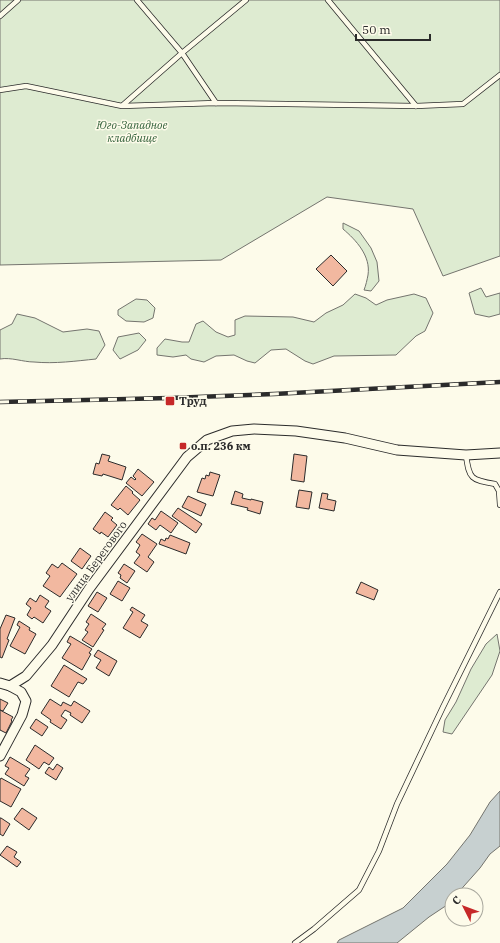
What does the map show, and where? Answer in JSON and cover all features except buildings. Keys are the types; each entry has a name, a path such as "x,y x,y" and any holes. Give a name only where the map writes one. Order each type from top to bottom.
{"street":[{"name":"улица Берегового","path":"10,686 26,676 52,645 89,589 186,457 207,440 232,431 254,429 296,431 345,438 397,450 466,455 500,453"},
{"path":"0,683 21,692 26,701 22,715 0,756"}],"lane":[{"path":"0,16 18,0"},
{"path":"137,0 182,53 216,103"},
{"path":"122,106 182,53 246,0"},
{"path":"328,0 416,106"},
{"path":"0,90 26,86 122,106 216,103 416,106 463,104 500,75"},
{"path":"466,455 468,470 472,477 481,482 495,484 499,491 500,505"},
{"path":"295,943 314,929 359,890 379,851 397,804 500,592"}],"green space":[{"name":"Юго-Западное кладбище","path":"0,0 500,0 500,256 443,276 413,209 327,197 221,260 0,265"},
{"path":"343,223 359,231 371,248 377,262 379,281 371,291 364,290 368,275 365,255 353,238 343,229"},
{"path":"481,288 486,297 500,293 500,314 489,317 475,314 469,293"},
{"path":"355,294 366,298 376,305 387,300 414,294 426,298 433,313 425,331 416,336 396,355 334,356 313,364 305,361 286,349 271,350 255,363 234,355 216,356 204,362 191,359 186,355 173,357 157,355 157,348 165,339 189,342 196,324 203,321 216,332 228,337 235,335 235,320 245,316 293,317 314,322 326,313 343,305"},
{"path":"136,299 147,300 155,308 153,318 144,322 126,321 118,315 118,310"},
{"path":"17,314 35,318 63,332 87,329 99,331 105,345 96,359 50,363 0,359 0,330 12,324"},
{"path":"139,333 146,340 138,350 120,359 113,350 118,337"},
{"path":"497,634 500,651 492,675 452,734 443,732 445,720 456,702 471,669 486,644"}],"shaded area":[{"path":"500,791 500,846 490,854 463,887 444,887 444,907 397,943 337,943 339,940 403,908 447,864 470,835 490,802"}],"railway":[{"path":"0,402 274,394 500,382"}],"place":[{"name":"Труд","path":"170,401"},
{"name":"о.п. 236 км","path":"183,446"}]}
